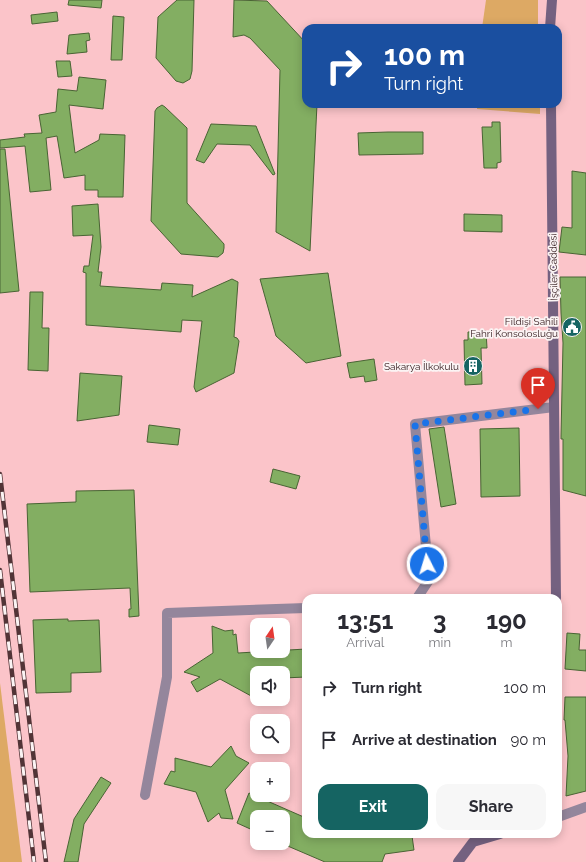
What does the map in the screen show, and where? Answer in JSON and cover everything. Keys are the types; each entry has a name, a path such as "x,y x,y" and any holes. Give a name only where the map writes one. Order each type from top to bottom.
{"street":[{"path":"550,24 552,0"},
{"name":"İşçiler Caddesi","path":"551,108 556,594"},
{"path":"420,594 429,580 415,424 554,407"},
{"path":"145,794 167,677 167,613 302,608"},
{"path":"562,816 586,807"},
{"path":"458,862 473,838"}],"shaded area":[{"path":"486,0 538,0 538,24 483,24"},
{"path":"540,108 540,114 477,109"},
{"path":"0,683 22,862 0,862"}],"building":[{"path":"69,0 102,0 101,8 68,5"},
{"path":"177,0 194,0 192,71 190,79 183,83 176,81 156,58 158,17"},
{"path":"234,0 267,1 302,39 302,108 317,108 310,251 276,232 280,70 250,38 244,35 233,37"},
{"path":"57,12 58,21 32,24 31,15"},
{"path":"113,16 124,17 122,60 111,60"},
{"path":"89,33 90,40 86,41 87,52 67,54 69,35"},
{"path":"56,61 70,61 72,76 58,77"},
{"path":"79,77 106,80 103,109 69,105 75,153 99,140 100,134 125,135 123,197 98,197 98,190 85,190 85,175 64,178 57,136 46,138 51,190 30,192 25,146 0,148 0,140 25,137 24,134 42,133 39,115 56,112 58,89 77,91"},
{"path":"162,105 187,128 187,203 224,244 223,253 218,257 181,254 151,221 155,111"},
{"path":"492,122 500,122 501,162 497,163 497,168 484,168 482,127 492,127"},
{"path":"211,124 256,126 275,174 273,175 250,145 217,144 204,163 196,160"},
{"path":"423,132 423,154 359,155 358,133"},
{"path":"0,149 5,149 19,291 0,293"},
{"path":"572,171 586,173 586,255 559,252 562,227 572,228"},
{"path":"98,204 101,247 98,272 102,272 100,286 161,290 162,283 193,285 192,297 232,279 238,282 234,337 239,341 234,373 196,392 194,387 202,321 182,320 181,332 86,325 86,273 83,272 84,266 89,266 93,235 73,236 72,206"},
{"path":"464,214 502,215 502,232 464,231"},
{"path":"328,273 341,356 306,363 276,336 260,279"},
{"path":"560,277 586,277 586,496 563,490 563,439 561,439 561,436 563,343"},
{"path":"30,292 43,292 42,328 49,328 48,371 28,370"},
{"name":"Sakarya İlkokulu","path":"486,331 487,348 481,348 482,384 465,385 464,340 468,340 468,332"},
{"path":"374,359 377,380 365,382 364,376 350,378 347,363"},
{"path":"80,373 122,376 119,415 77,421"},
{"path":"149,425 180,429 178,445 147,442"},
{"path":"444,427 456,504 441,507 429,429"},
{"path":"519,428 520,496 481,497 480,429"},
{"path":"273,469 300,476 296,489 270,482"},
{"path":"134,490 139,616 129,617 129,609 131,609 130,588 30,592 27,504 76,502 76,491"},
{"path":"68,619 68,621 99,620 101,672 71,673 71,692 36,693 33,620"},
{"path":"212,626 225,631 233,630 233,635 236,634 238,653 250,652 250,658 290,658 290,650 302,649 302,677 290,678 290,666 250,666 250,695 220,679 197,692 191,682 200,677 184,672 213,653"},
{"path":"567,633 580,634 579,650 586,650 586,671 565,669"},
{"path":"565,697 586,697 586,791 566,796 568,756 564,720"},
{"path":"231,746 236,756 249,763 225,790 233,819 221,818 219,813 208,822 196,792 164,784 171,771 175,772 175,758 211,767"},
{"path":"101,777 111,783 84,824 78,862 64,862 74,819"},
{"path":"249,793 250,802 270,802 288,810 250,810 250,829 237,823"},
{"path":"290,811 302,816 302,838 412,838 414,850 385,854 382,862 325,862 290,847"}],"railway":[{"path":"0,474 46,862"},
{"path":"0,570 34,862"}],"place":[{"name":"Fildişi Sahili Fahri Konsolosluğu","path":"572,327"},
{"name":"Sakarya İlkokulu","path":"473,366"}],"route":[{"path":"427,564 415,424 538,409"}]}
